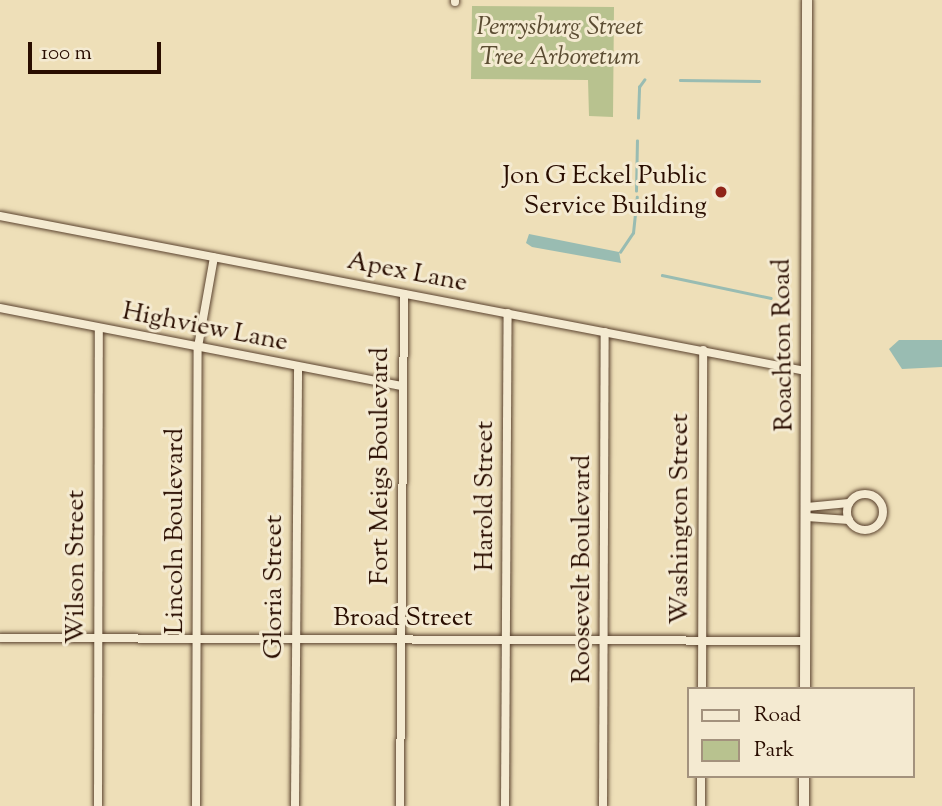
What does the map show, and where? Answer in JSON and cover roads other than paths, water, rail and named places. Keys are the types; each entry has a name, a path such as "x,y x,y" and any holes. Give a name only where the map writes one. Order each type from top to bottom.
{"street":[{"name":"Roachton Road","path":"804,687 807,512 807,0"},
{"name":"Apex Lane","path":"0,216 806,371"},
{"name":"Lincoln Boulevard","path":"196,806 198,347 214,257"},
{"name":"Fort Meigs Boulevard","path":"400,806 404,294"},
{"name":"Highview Lane","path":"0,308 298,368 402,386"},
{"name":"Harold Street","path":"505,806 508,313"},
{"name":"Wilson Street","path":"98,806 99,328"},
{"name":"Roosevelt Boulevard","path":"603,806 605,332"},
{"name":"Washington Street","path":"702,687 703,350"},
{"name":"Gloria Street","path":"295,806 298,368"},
{"path":"871,494 880,502 883,514 877,525 866,530 849,520 807,512 849,503 858,495 871,494"},
{"path":"849,503 849,520"},
{"name":"Broad Street","path":"0,638 805,641"},
{"path":"701,778 701,806"},
{"path":"804,778 804,806"}],"water":[{"path":"529,234 619,252 621,263 532,247 526,243"},
{"path":"899,340 942,340 942,367 902,369 889,349"}],"waterway":[{"path":"638,118 639,87 644,80"},
{"path":"680,80 759,81"},
{"path":"636,191 637,141"},
{"path":"620,252 633,233 637,197"},
{"path":"662,275 771,298"}],"place":[{"name":"Jon G Eckel Public Service Building","path":"721,192"}],"park label":[{"name":"Perrysburg Street Tree Arboretum","path":"560,43"}]}
